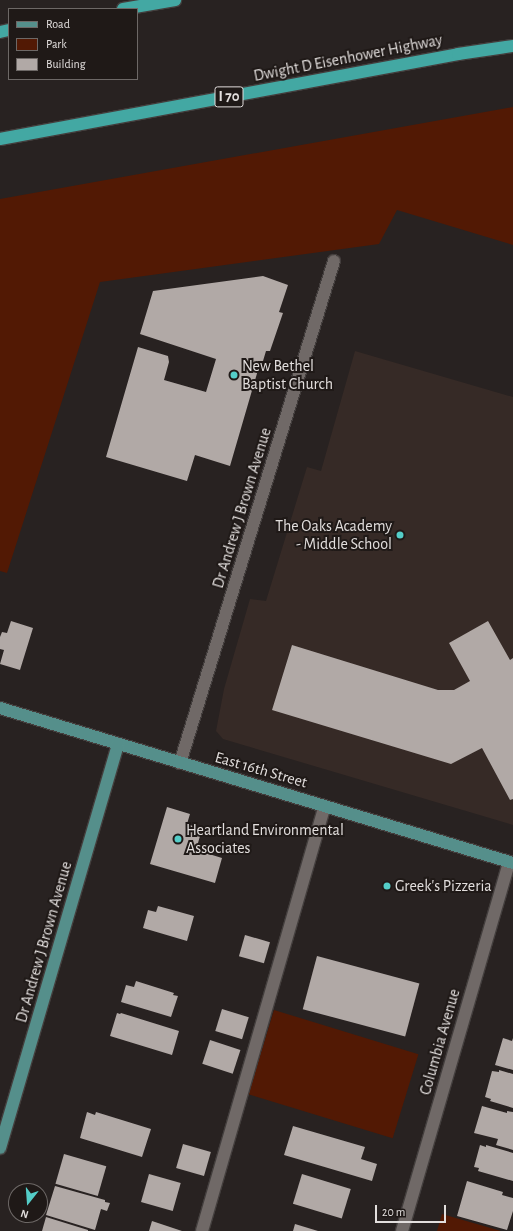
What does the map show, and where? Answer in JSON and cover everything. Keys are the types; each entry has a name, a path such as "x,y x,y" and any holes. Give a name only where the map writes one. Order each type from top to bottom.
{"highway":[{"path":"129,8 175,0"},
{"name":"Dwight D Eisenhower Highway","path":"0,139 458,54 513,46"},
{"path":"458,54 513,50"}],"main road":[{"name":"East 16th Street","path":"0,708 511,862"},
{"name":"Dr Andrew J Brown Avenue","path":"0,1148 118,744"}],"street":[{"name":"Dr Andrew J Brown Avenue","path":"180,763 334,261"},
{"path":"202,1231 325,806"},
{"name":"Columbia Avenue","path":"402,1231 511,862"}],"shaded area":[{"name":"The Oaks Academy - Middle School","path":"355,351 513,397 513,825 223,739 216,731 224,689 250,599 266,601 307,467 321,471"}],"green space":[{"path":"513,107 513,245 397,210 379,244 100,282 7,573 0,571 0,199"},
{"path":"274,1010 418,1054 393,1138 248,1094"},
{"path":"442,1214 501,1231 437,1231"}],"building":[{"name":"New Bethel Baptist Church","path":"263,276 288,285 279,312 283,313 270,351 266,351 260,371 258,370 230,466 195,455 187,481 106,457 138,347 168,356 169,362 164,380 206,392 216,359 140,334 153,291"},
{"path":"11,621 33,628 20,670 0,664 4,650 0,649 0,637 2,632 7,633"},
{"path":"488,621 510,660 513,658 513,799 510,800 482,748 451,764 272,710 292,645 438,690 454,690 470,681 449,643"},
{"name":"Heartland Environmental Associates","path":"167,807 190,814 187,824 202,829 196,850 222,858 215,883 150,864"},
{"path":"158,906 194,916 187,941 143,928 148,910 156,912"},
{"path":"245,935 270,942 264,963 239,956"},
{"path":"317,956 419,983 405,1037 303,1009"},
{"path":"136,981 174,993 173,995 178,996 171,1017 121,1002 126,985 134,987"},
{"path":"222,1009 249,1017 242,1039 215,1031"},
{"path":"117,1013 179,1031 172,1055 110,1036"},
{"path":"503,1038 512,1041 513,1038 513,1070 495,1065"},
{"path":"210,1040 240,1050 233,1074 202,1064"},
{"path":"499,1070 513,1074 513,1108 490,1101 491,1099 485,1097 492,1071 499,1072"},
{"path":"482,1106 507,1113 507,1111 513,1112 513,1150 496,1145 498,1139 474,1133"},
{"path":"87,1112 95,1115 96,1112 151,1129 142,1157 80,1138"},
{"path":"293,1126 365,1147 361,1159 377,1164 372,1181 284,1155"},
{"path":"183,1144 211,1152 204,1176 176,1168"},
{"path":"480,1145 486,1147 486,1145 513,1153 513,1181 478,1171 479,1168 474,1167"},
{"path":"64,1154 106,1166 98,1196 55,1184"},
{"path":"149,1174 181,1183 173,1211 141,1202"},
{"path":"302,1174 351,1189 342,1219 293,1204"},
{"path":"467,1181 503,1192 502,1195 513,1198 513,1211 507,1230 457,1216"},
{"path":"55,1186 105,1200 105,1202 110,1203 107,1211 101,1209 95,1230 48,1216 48,1209"},
{"path":"48,1218 88,1230 88,1231 42,1231 44,1223 48,1223"},
{"path":"152,1221 182,1231 149,1231"},
{"path":"295,1224 318,1231 293,1231"}],"place":[{"name":"New Bethel Baptist Church","path":"234,375"},
{"name":"The Oaks Academy - Middle School","path":"400,535"},
{"name":"Heartland Environmental Associates","path":"178,839"},
{"name":"Greek's Pizzeria","path":"387,886"}]}
